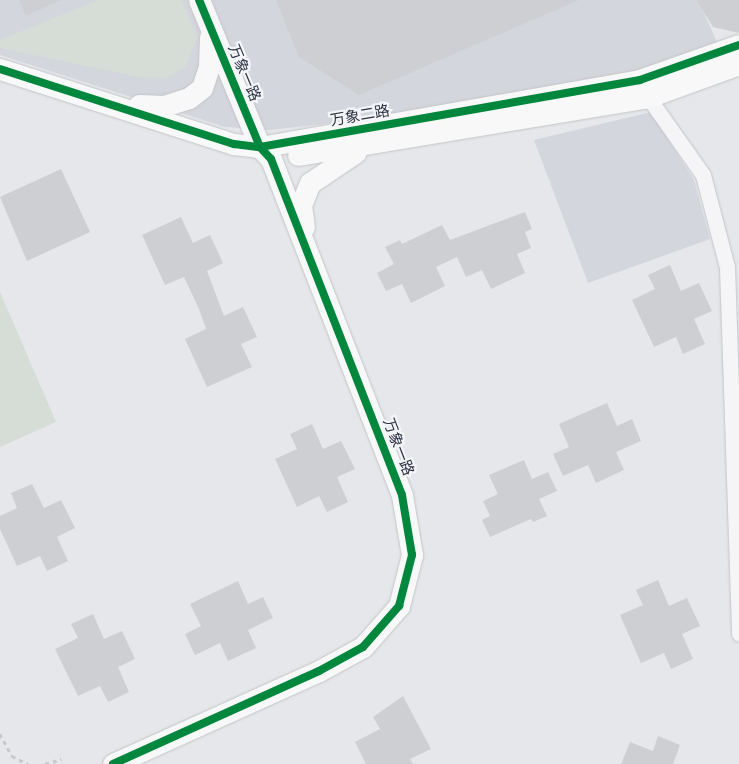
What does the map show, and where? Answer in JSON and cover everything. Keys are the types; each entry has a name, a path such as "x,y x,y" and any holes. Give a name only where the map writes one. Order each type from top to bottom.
{"street":[{"path":"115,103 164,106 189,98 202,88 212,46 206,5"},
{"name":"万象一路","path":"113,764 319,671 363,647 399,606 412,555 402,495 268,150 206,5"},
{"name":"万象二路","path":"0,69 115,103 234,144 268,150 369,146 648,97 735,53"},
{"name":"万象二路","path":"268,150 640,80 735,53"},
{"path":"648,97 704,175 726,268 739,634"},
{"path":"308,252 301,205 310,183 332,165 369,146"}],"path":[{"path":"0,734 12,756 21,763 28,764"},
{"path":"9,760 12,756"},
{"path":"45,764 62,759"}],"shaded area":[{"path":"0,0 698,0 717,42 639,70 376,118 270,130 225,127 0,55"},
{"path":"99,0 182,0 197,38 186,66 166,78 139,77 0,48 0,40"},
{"path":"651,112 694,180 710,239 588,283 534,140"},
{"path":"0,292 56,422 0,447"}],"building":[{"path":"19,0 61,0 26,16"},
{"path":"276,0 579,0 359,95 299,57"},
{"path":"696,0 739,0 739,33 713,27"},
{"path":"61,169 90,232 27,261 0,197"},
{"path":"525,212 532,229 525,232 531,248 517,254 525,273 491,289 482,270 466,277 457,257 436,267 445,286 411,303 402,284 386,291 377,273 394,264 385,247 400,240 402,244 442,225 450,240"},
{"path":"181,217 193,243 210,235 223,263 207,271 224,316 243,307 257,337 241,344 252,367 207,387 185,339 206,329 199,309 184,277 165,285 142,235"},
{"path":"670,265 681,291 699,283 712,311 694,319 705,344 683,354 676,337 654,347 632,300 655,289 648,275"},
{"path":"607,403 617,426 632,419 641,441 616,452 624,470 596,483 588,465 563,476 553,454 569,447 559,424"},
{"path":"312,424 323,449 341,441 355,469 337,477 348,502 327,512 319,496 297,507 275,459 297,449 290,434"},
{"path":"524,460 532,479 548,472 557,491 539,499 547,516 533,522 531,519 490,537 482,520 490,516 483,501 498,494 489,475"},
{"path":"32,484 44,508 61,500 75,528 57,537 68,561 47,571 40,556 17,566 0,529 0,516 17,508 11,493"},
{"path":"658,580 669,606 687,598 700,626 682,634 693,659 671,669 664,653 641,663 620,615 643,605 636,590"},
{"path":"238,581 248,604 263,597 273,618 248,630 256,648 228,661 220,643 195,655 185,634 201,626 190,604"},
{"path":"93,614 104,639 122,631 135,659 118,667 129,692 108,702 100,686 78,696 55,649 78,638 71,624"},
{"path":"403,696 431,749 410,759 413,764 366,764 355,742 380,729 373,717"},
{"path":"658,736 680,745 673,764 621,764 630,742 653,751"}],"cycle path":[{"path":"113,764 319,671 363,647 399,606 412,555 402,495 271,159 260,147 199,0"},
{"path":"0,69 234,144 260,147 640,80 739,45"}]}
